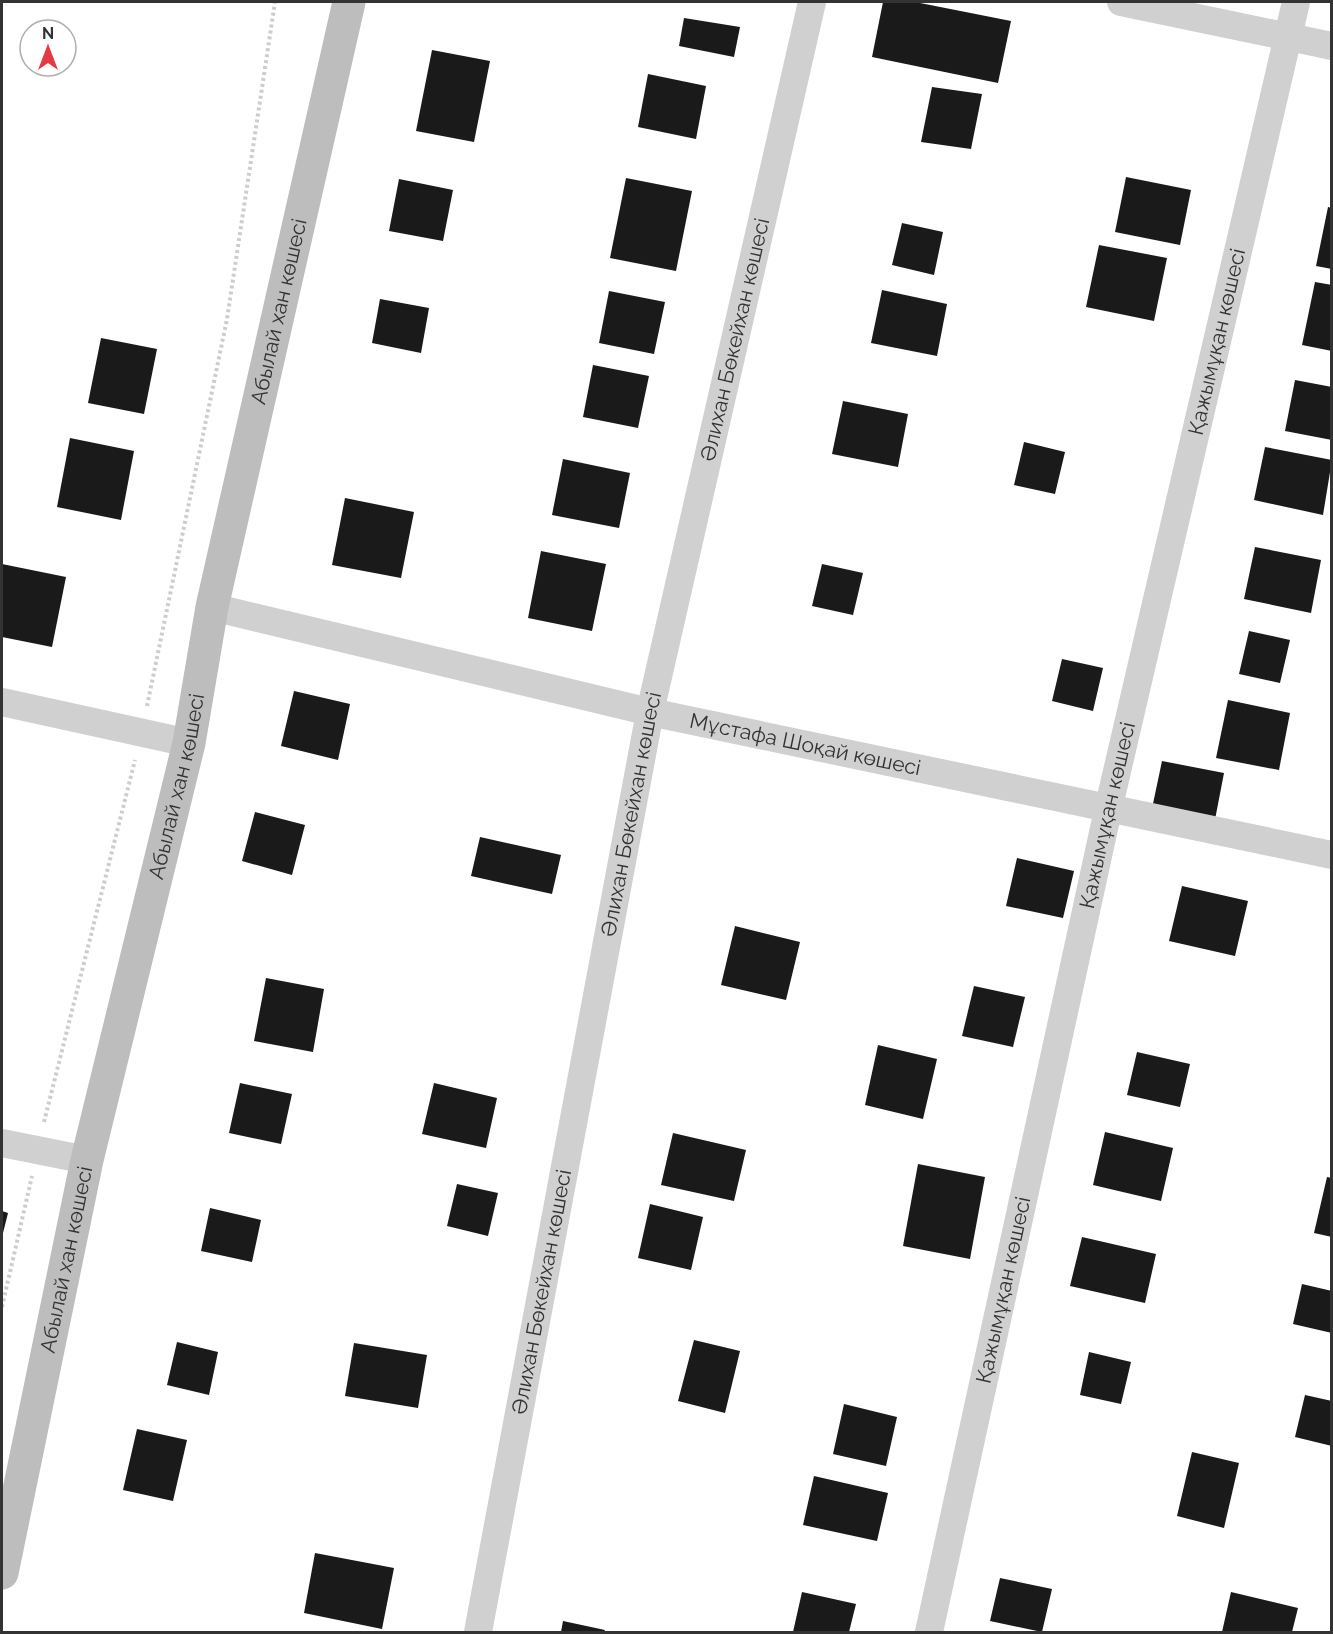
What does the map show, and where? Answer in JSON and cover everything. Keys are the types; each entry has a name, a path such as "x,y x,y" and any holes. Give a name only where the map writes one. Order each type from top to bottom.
{"street":[{"name":"Абылай хан көшесі","path":"2,1573 87,1160 189,743 212,607 349,2"},
{"name":"Әлихан Бөкейхан көшесі","path":"478,1632 650,712 812,2"},
{"path":"1121,2 1332,46"},
{"name":"Қажымұқан көшесі","path":"929,1632 1108,810 1296,2"},
{"name":"Мұстафа Шоқай көшесі","path":"212,607 650,712 1108,810 1332,855"},
{"path":"2,702 189,743"},
{"path":"2,1143 87,1160"}],"path":[{"path":"2,1307 38,1150 141,733 227,319 275,2"}],"building":[{"path":"883,2 915,2 1011,21 998,83 872,57"},
{"path":"684,18 740,27 734,57 679,46"},
{"path":"432,50 490,61 474,142 416,131"},
{"path":"648,74 706,86 696,139 638,127"},
{"path":"932,87 982,94 971,149 921,142"},
{"path":"1126,177 1191,190 1180,245 1115,232"},
{"path":"626,178 692,191 676,271 610,258"},
{"path":"399,179 453,190 443,241 389,231"},
{"path":"1328,207 1332,208 1332,269 1316,266"},
{"path":"902,223 943,232 934,275 892,265"},
{"path":"1099,245 1167,258 1154,321 1086,307"},
{"path":"1315,282 1332,285 1332,351 1302,345"},
{"path":"882,290 947,304 937,356 871,343"},
{"path":"609,291 665,302 654,354 599,343"},
{"path":"380,299 429,308 421,353 372,343"},
{"path":"101,338 157,349 144,414 88,403"},
{"path":"593,365 649,376 638,428 583,417"},
{"path":"1295,380 1332,387 1332,440 1285,431"},
{"path":"843,401 908,414 898,467 832,454"},
{"path":"70,438 134,451 121,520 57,507"},
{"path":"1024,442 1065,452 1055,494 1014,485"},
{"path":"1265,447 1332,460 1323,515 1254,500"},
{"path":"563,459 630,473 619,528 552,515"},
{"path":"345,498 414,512 401,578 332,565"},
{"path":"1255,547 1321,560 1311,613 1244,599"},
{"path":"541,551 606,564 592,631 528,618"},
{"path":"2,564 66,577 52,647 2,637"},
{"path":"822,564 863,573 853,615 812,606"},
{"path":"1249,631 1290,640 1280,683 1239,674"},
{"path":"1062,659 1103,668 1093,711 1052,701"},
{"path":"294,691 350,704 338,760 281,746"},
{"path":"1228,700 1290,713 1279,770 1216,758"},
{"path":"1162,761 1224,773 1213,830 1150,818"},
{"path":"255,812 305,825 292,875 242,861"},
{"path":"480,837 561,855 552,894 471,876"},
{"path":"1017,858 1074,871 1063,918 1006,906"},
{"path":"1182,886 1248,901 1235,956 1169,941"},
{"path":"735,926 800,942 786,1000 721,985"},
{"path":"266,978 324,989 313,1052 254,1041"},
{"path":"974,986 1025,997 1013,1047 962,1036"},
{"path":"878,1045 937,1059 923,1119 865,1105"},
{"path":"1137,1052 1190,1064 1180,1107 1127,1095"},
{"path":"240,1083 292,1094 281,1144 229,1133"},
{"path":"434,1083 497,1098 486,1148 422,1134"},
{"path":"1105,1132 1173,1148 1161,1201 1093,1185"},
{"path":"673,1133 746,1150 734,1201 661,1185"},
{"path":"918,1164 985,1177 970,1259 903,1246"},
{"path":"1327,1177 1332,1178 1332,1237 1314,1233"},
{"path":"457,1184 498,1193 488,1236 447,1226"},
{"path":"650,1204 703,1217 691,1270 638,1258"},
{"path":"210,1208 261,1220 252,1262 201,1251"},
{"path":"2,1211 8,1213 2,1237"},
{"path":"1082,1237 1156,1254 1145,1303 1070,1286"},
{"path":"1302,1284 1332,1291 1332,1333 1293,1324"},
{"path":"694,1340 740,1351 725,1413 678,1401"},
{"path":"177,1342 218,1352 209,1395 167,1385"},
{"path":"354,1343 427,1355 418,1408 345,1396"},
{"path":"1089,1352 1131,1362 1121,1404 1080,1395"},
{"path":"1305,1395 1332,1401 1332,1446 1295,1437"},
{"path":"844,1404 897,1417 886,1466 833,1454"},
{"path":"137,1429 187,1440 173,1501 123,1490"},
{"path":"1192,1452 1239,1463 1224,1528 1177,1516"},
{"path":"814,1476 888,1493 877,1541 803,1525"},
{"path":"315,1553 394,1568 382,1629 304,1613"},
{"path":"1000,1578 1052,1589 1042,1632 990,1621"},
{"path":"802,1592 856,1604 849,1632 793,1632"},
{"path":"1231,1592 1298,1608 1292,1632 1222,1632"},
{"path":"563,1621 605,1630 604,1632 561,1632"}]}
